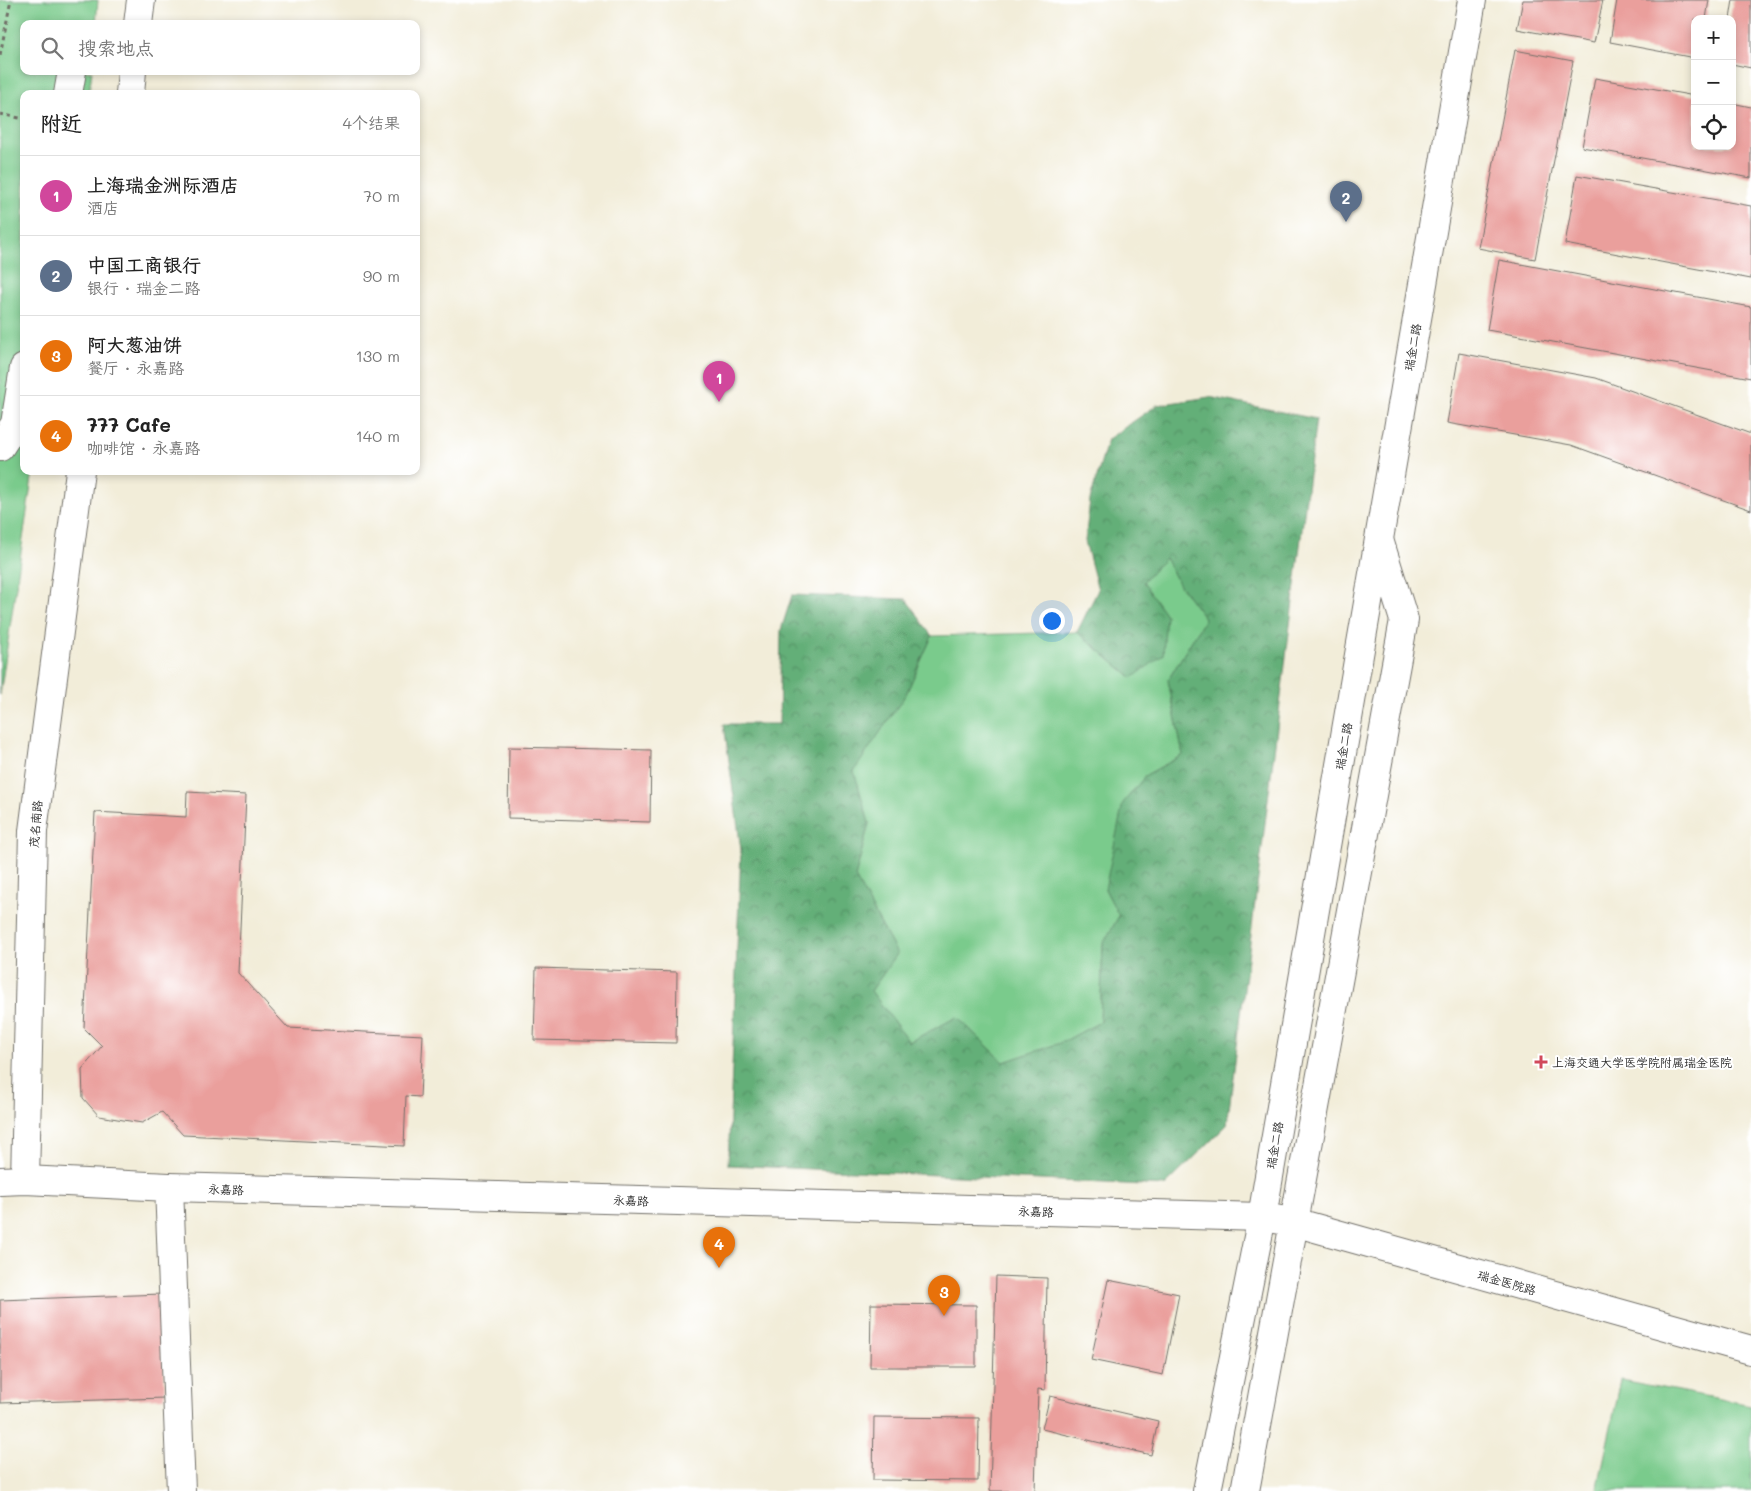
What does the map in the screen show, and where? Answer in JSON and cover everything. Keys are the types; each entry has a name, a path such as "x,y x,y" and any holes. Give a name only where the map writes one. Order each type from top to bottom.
{"main road":[{"name":"瑞金二路","path":"1207,1491 1262,1217 1472,0"},
{"path":"69,90 71,75"},
{"path":"130,90 132,75"},
{"path":"0,447 15,424 20,393"},
{"name":"茂名南路","path":"13,1180 33,831 79,475"},
{"path":"1245,1491 1404,620 1379,540"},
{"name":"永嘉路","path":"13,1180 168,1187 1262,1217"},
{"path":"168,1187 181,1491"},
{"name":"瑞金医院路","path":"1262,1217 1294,1222 1751,1350"}],"path":[{"path":"0,55 11,0"},
{"path":"0,114 20,118"}],"green space":[{"path":"0,0 98,0 96,20 20,20 20,75 91,75 90,90 20,90 20,475 32,475 0,695"},
{"path":"1209,397 1316,419 1227,1125 1165,1186 728,1165 741,850 724,724 779,724 781,630 792,595 906,599 932,636 906,694 854,771 869,823 855,877 897,954 871,991 909,1042 957,1017 1004,1062 1063,1042 1100,1022 1103,944 1119,916 1105,889 1123,803 1146,775 1183,755 1168,680 1205,619 1181,587 1165,558 1143,582 1166,615 1163,655 1132,678 1077,632 1098,590 1085,541 1090,500 1108,439 1157,405"},
{"path":"1165,558 1181,587 1205,619 1168,680 1183,755 1146,775 1105,889 1119,916 1103,944 1100,1022 1063,1042 1004,1062 957,1017 909,1042 871,991 897,954 855,877 869,823 853,771 906,694 932,636 1077,632 1132,678 1166,615 1142,582"},
{"path":"1621,1380 1751,1405 1751,1491 1597,1491"}],"building":[{"path":"1523,0 1603,0 1594,43 1517,29"},
{"path":"1617,0 1709,0 1707,15 1691,15 1691,57 1610,42"},
{"path":"1733,0 1751,0 1751,68 1736,65 1736,15 1731,15"},
{"path":"1515,50 1573,61 1535,259 1478,248"},
{"path":"1595,78 1691,95 1691,150 1736,150 1736,104 1751,107 1751,178 1582,147"},
{"path":"1577,175 1751,206 1751,279 1565,244"},
{"path":"1499,260 1751,307 1751,378 1487,330"},
{"path":"1459,353 1596,378 1751,434 1751,510 1571,445 1447,423"},
{"path":"509,747 651,750 650,822 508,818"},
{"path":"187,792 246,795 238,973 288,1028 423,1035 420,1097 406,1096 404,1146 183,1135 162,1112 142,1123 99,1116 83,1098 82,1069 102,1046 84,1028 95,812 186,817"},
{"path":"536,968 677,972 676,1043 534,1040"},
{"path":"996,1276 1047,1278 1045,1390 1038,1389 1035,1491 990,1491"},
{"path":"1108,1280 1179,1294 1163,1375 1091,1360"},
{"path":"162,1294 165,1398 0,1403 0,1300"},
{"path":"871,1304 976,1305 976,1367 870,1367"},
{"path":"1050,1396 1158,1421 1151,1455 1042,1429"},
{"path":"874,1417 979,1418 978,1481 873,1480"}],"place":[{"name":"中国工商银行","path":"1346,222"},
{"name":"上海瑞金洲际酒店","path":"719,402"},
{"name":"上海交通大学医学院附属瑞金医院","path":"1541,1062"},
{"name":"777 Cafe","path":"719,1268"},
{"name":"阿大葱油饼","path":"944,1316"}]}
